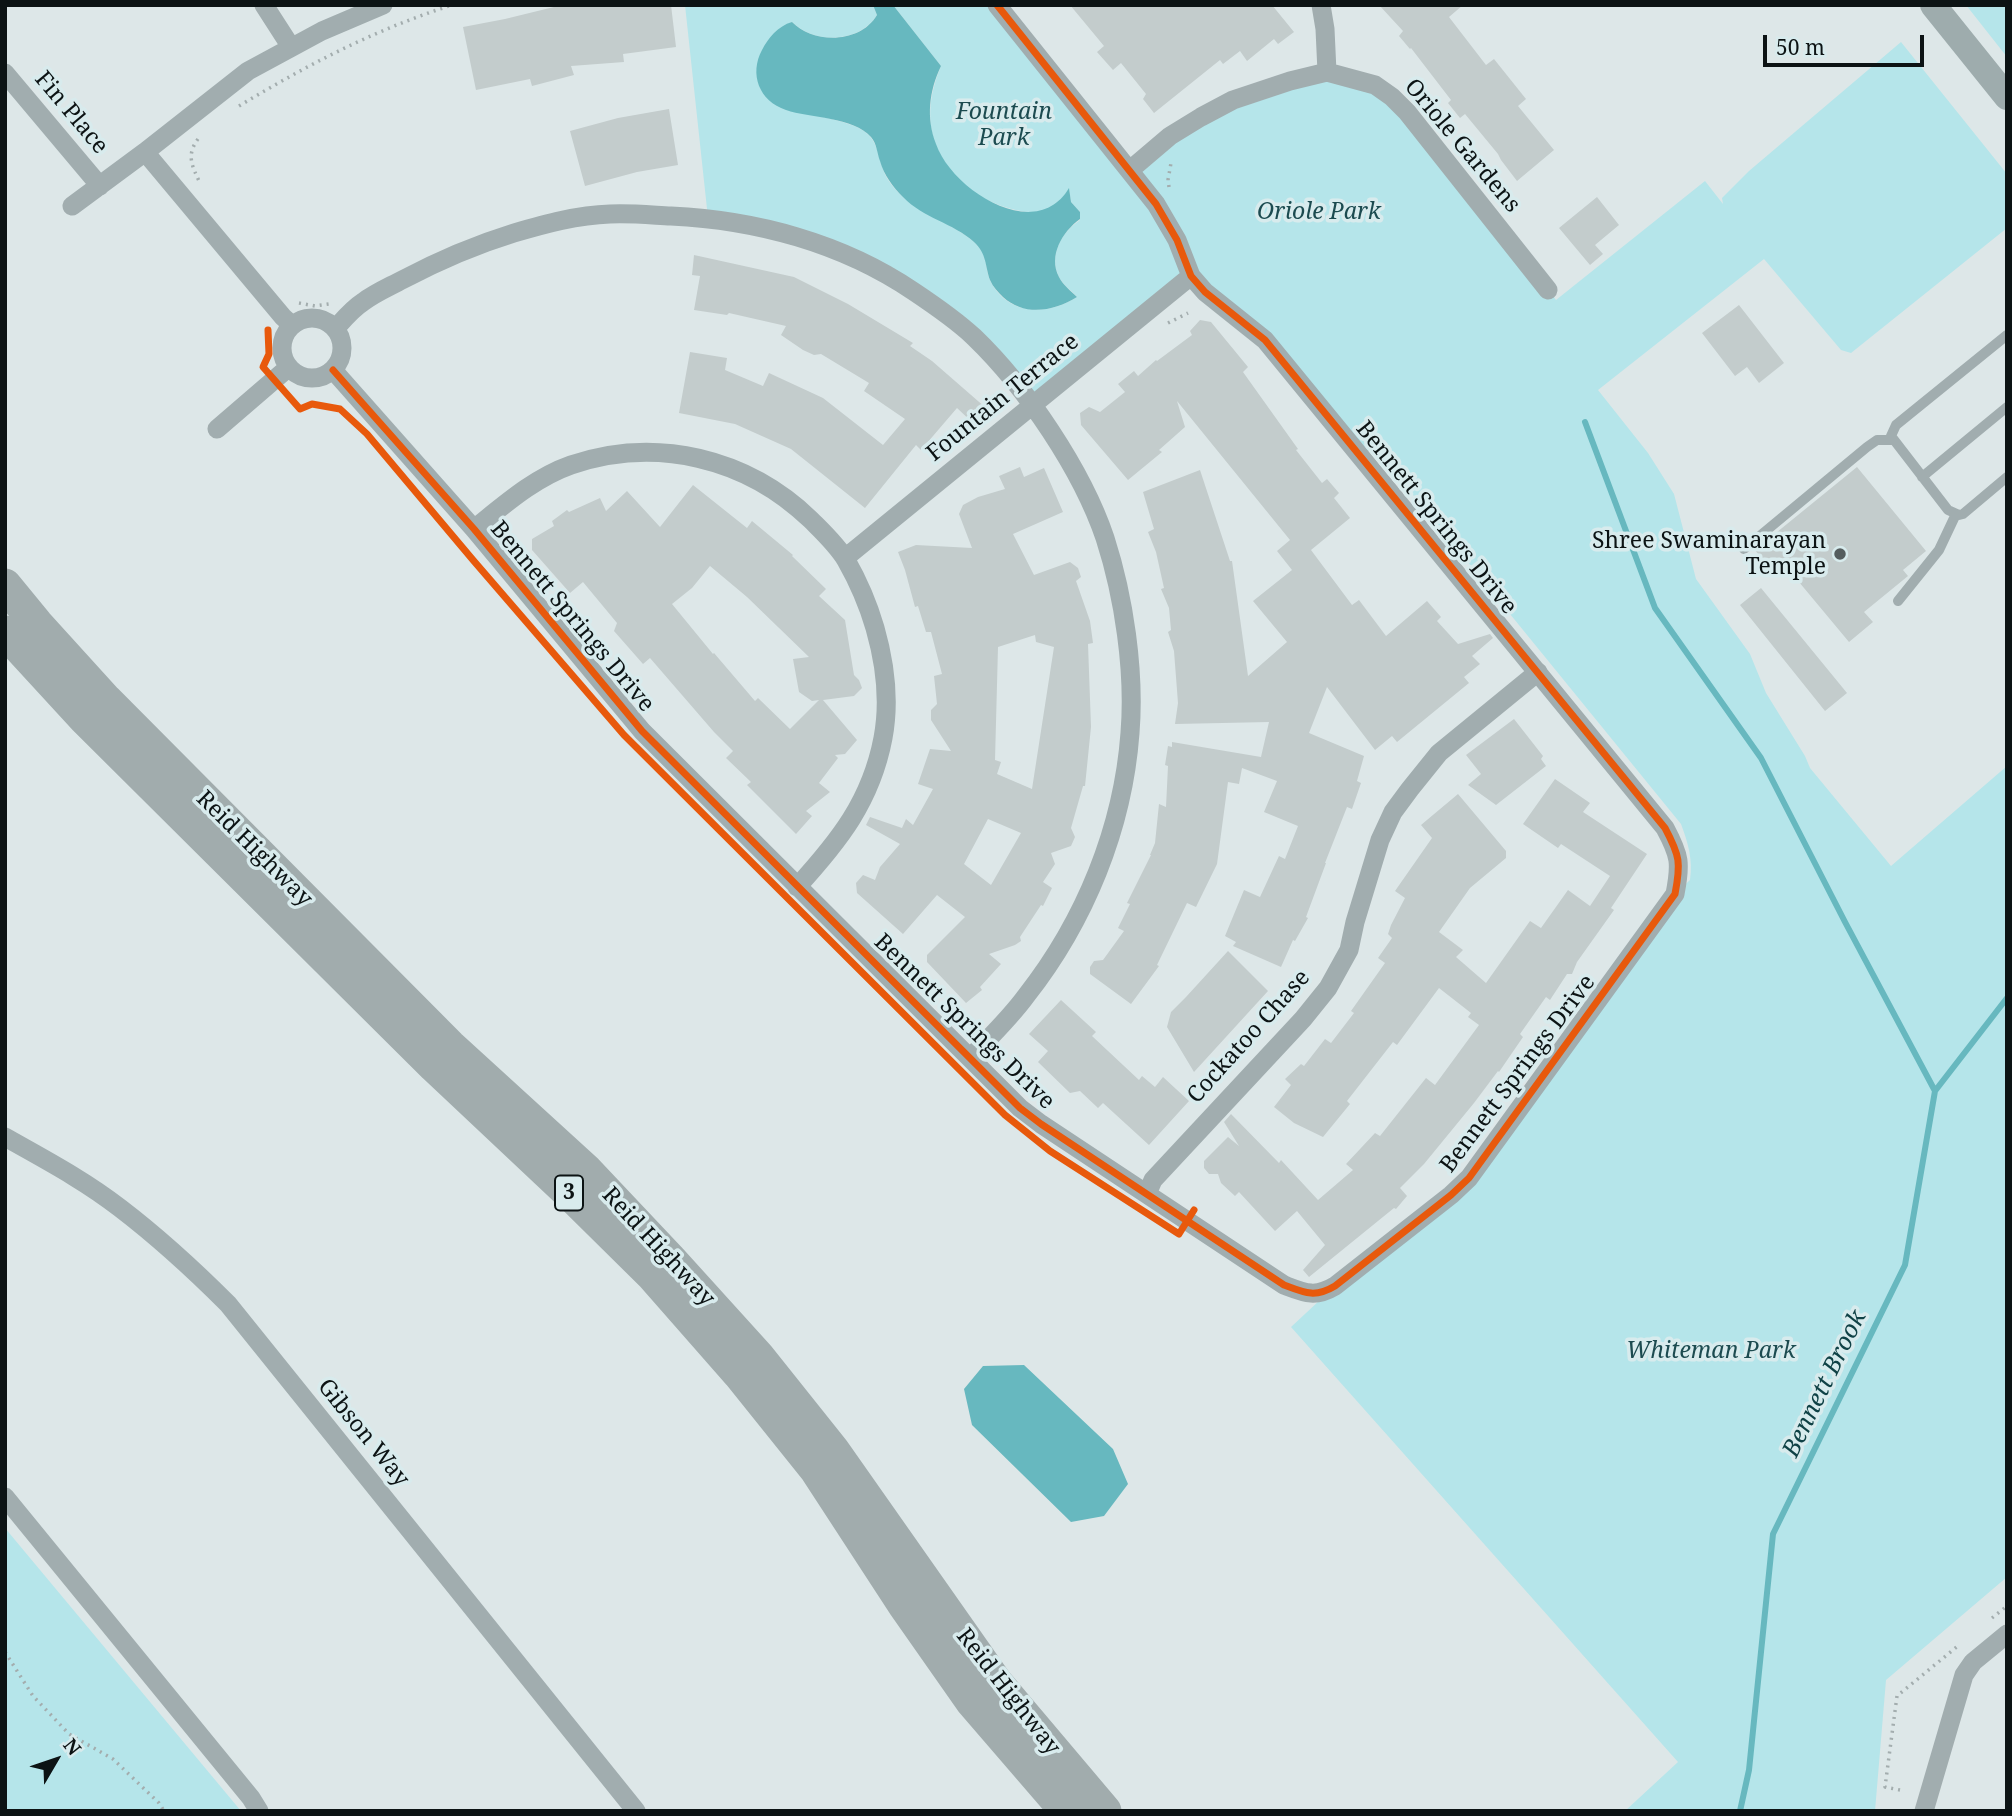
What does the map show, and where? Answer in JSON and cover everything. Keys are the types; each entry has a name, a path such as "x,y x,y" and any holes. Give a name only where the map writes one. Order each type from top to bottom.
{"highway":[{"name":"Reid Highway","path":"5,586 106,700 450,1046 587,1171 671,1259 758,1356 833,1450 996,1682 1105,1811"},
{"name":"Reid Highway","path":"5,632 104,738 434,1066 570,1194 670,1296 740,1374 816,1471 972,1702 1066,1811"}],"main road":[{"path":"1933,5 2007,97"}],"street":[{"path":"264,5 291,47"},
{"path":"72,206 248,71 322,31 383,5"},
{"name":"Bennett Springs Drive","path":"333,370 474,529 642,731 1031,1116 1284,1285 1305,1293 1323,1293 1451,1195 1469,1178 1675,894 1680,868 1677,850 1665,828 1265,340 1205,292 1191,276 1177,240 1156,204 997,5"},
{"path":"1321,5 1327,72"},
{"name":"Oriole Gardens","path":"1130,170 1170,136 1233,100 1327,72 1375,85 1392,97 1422,129 1548,290"},
{"name":"Fin Place","path":"5,73 100,186"},
{"path":"145,152 292,325"},
{"path":"335,328 360,303 416,273 472,247 540,225 608,214 708,219 754,226 814,242 849,256 911,289 972,335 1004,369 1052,434 1071,466 1104,536 1123,614 1130,691 1130,732 1123,783 1112,826 1087,900 1070,932 1024,999 970,1058"},
{"name":"Fountain Terrace","path":"845,558 1191,276"},
{"path":"313,318 335,328 342,349 333,370 315,378 305,377 289,367 283,357 282,345 292,325 302,319 313,318"},
{"path":"217,429 289,367"},
{"path":"474,529 535,482 570,466 608,455 658,452 682,454 720,463 759,481 792,502 822,531 845,558 871,612 881,646 886,679 884,735 866,793 849,825 797,887"},
{"name":"Cockatoo Chase","path":"1147,1194 1153,1180 1303,1019 1328,988 1349,950 1380,840 1394,812 1410,789 1439,753 1538,672"},
{"name":"Gibson Way","path":"5,1137 60,1167 118,1206 194,1270 228,1304 636,1811"},
{"path":"5,1497 259,1811"},
{"path":"1924,1811 1964,1675 1973,1661 2007,1634"}],"lane":[{"path":"2007,335 1896,425 1891,436 1948,510 1956,514 1964,514 2007,477"},
{"path":"1922,477 2007,408"},
{"path":"1744,549 1867,447 1877,440 1893,440"},
{"path":"1898,601 1939,550 1956,514"}],"path":[{"path":"231,111 360,40 407,19 452,5"},
{"path":"199,137 191,148 191,165 201,186"},
{"path":"1156,204 1170,192 1168,180 1175,157"},
{"path":"1164,325 1188,313"},
{"path":"1987,1622 2007,1606"},
{"path":"1900,1790 1885,1787 1897,1696 1967,1638"},
{"path":"5,1652 33,1696 69,1734 113,1759 164,1811"}],"green space":[{"path":"685,5 873,5 877,15 869,25 848,36 836,38 812,34 792,22 774,33 787,110 838,121 864,131 873,141 884,172 895,189 905,199 979,246 985,257 989,278 1000,294 1019,307 1031,309 1054,307 1077,297 1061,280 1055,260 1063,238 1080,220 1080,212 1071,202 1069,189 1050,209 1030,212 993,203 960,182 938,151 931,126 932,96 941,66 893,5 997,5 1130,170 1170,136 1290,81 1357,79 1422,129 1556,300 1705,181 1723,204 1722,198 1749,171 1901,42 2007,174 2007,228 1851,353 1841,350 1764,259 1598,390 1648,453 1674,494 1696,579 1750,654 1766,693 1810,768 1891,866 2007,766 2007,1577 1886,1680 1875,1811 1625,1811 1678,1762 1291,1327 1335,1286 1451,1195 1675,894 1690,880 1689,851 1681,824 1374,447 1361,457 1265,340 1191,277 1032,405 1004,369 876,270 708,218"},
{"path":"1966,5 2007,5 2007,57"},
{"path":"5,1528 241,1811 5,1811"}],"shaded area":[{"path":"873,5 893,5 941,66 932,95 931,124 936,144 959,178 976,193 1017,211 1037,211 1054,204 1069,188 1071,202 1080,212 1080,219 1063,238 1055,261 1061,280 1077,297 1059,306 1040,310 1012,303 993,285 983,256 974,242 911,204 896,189 884,171 873,140 863,130 843,122 786,110 777,106 763,93 757,77 758,59 767,41 778,29 792,22 801,29 824,37 848,36 869,25 877,15"},
{"path":"1024,1365 1113,1449 1128,1484 1104,1516 1071,1522 972,1425 964,1389 983,1366"}],"building":[{"path":"562,5 671,5 676,47 623,54 624,62 571,66 574,75 532,86 530,79 476,90 463,27"},
{"path":"1070,5 1272,5 1294,32 1278,44 1274,39 1247,61 1240,51 1223,64 1220,60 1154,113 1143,99 1146,94 1121,63 1113,70 1097,52 1104,46"},
{"path":"1379,5 1463,5 1449,17 1486,65 1494,59 1526,99 1518,106 1554,150 1517,181 1465,114 1460,118 1448,103 1451,100 1399,36 1403,31"},
{"path":"669,109 678,165 637,172 585,186 570,131 618,118"},
{"path":"1597,197 1619,225 1595,245 1603,254 1590,265 1559,228"},
{"path":"694,255 794,277 848,304 913,343 910,346 932,361 986,408 973,423 957,408 921,450 916,445 865,508 791,449 735,424 679,413 690,352 727,358 725,370 763,386 769,373 823,398 883,445 905,419 864,391 869,383 821,354 814,355 803,350 781,335 786,326 729,313 727,315 694,310 700,276 692,275"},
{"path":"1739,305 1784,363 1759,383 1747,367 1735,376 1702,333"},
{"path":"1200,320 1211,322 1248,367 1243,372 1298,449 1296,450 1322,483 1327,479 1339,493 1334,498 1350,518 1311,550 1352,605 1359,600 1386,636 1427,601 1441,617 1437,621 1458,644 1490,634 1493,638 1472,656 1480,664 1464,677 1469,683 1397,742 1392,736 1375,750 1327,687 1309,733 1364,756 1357,781 1361,783 1352,809 1347,807 1325,863 1306,917 1308,918 1295,941 1293,940 1281,967 1233,946 1236,942 1225,936 1244,890 1260,897 1279,856 1285,859 1298,826 1264,812 1277,781 1242,768 1239,784 1228,782 1217,864 1196,907 1187,903 1157,965 1159,966 1131,1004 1090,974 1090,967 1094,961 1103,960 1124,931 1118,928 1151,855 1159,804 1166,807 1168,766 1165,765 1168,746 1172,747 1172,742 1261,757 1269,722 1175,724 1178,703 1174,651 1168,632 1171,630 1169,608 1161,589 1164,588 1156,552 1148,532 1154,529 1143,492 1200,470 1232,561 1248,676 1287,642 1253,601 1292,570 1277,551 1290,540 1177,401 1185,427 1159,450 1162,452 1128,480 1081,425 1080,413 1089,407 1100,412 1125,392 1118,384 1134,371 1138,376 1192,335 1190,331"},
{"path":"1020,467 1024,477 1044,468 1063,512 1013,534 1034,575 1070,562 1078,568 1081,577 1076,581 1090,621 1093,643 1088,644 1091,727 1085,786 1071,828 1075,837 1071,846 1051,853 1055,864 1043,882 1052,888 1043,906 1041,905 1020,937 1021,941 989,954 1001,964 980,987 982,990 966,1003 927,962 927,955 965,917 937,895 903,934 857,893 856,883 863,875 875,880 880,867 900,844 866,825 870,817 902,828 906,819 913,825 933,789 918,784 930,749 951,751 931,720 931,710 937,704 934,676 942,674 931,632 926,632 918,606 915,607 898,552 916,545 972,548 959,514 963,505 978,497 1005,489 999,476","holes":["1035,635 1036,642 1054,647 1032,789 997,774 1001,762 995,760 998,647","988,819 1021,833 991,885 964,864"]},
{"name":"Shree Swaminarayan Temple","path":"1857,467 1926,551 1903,570 1908,576 1864,612 1873,622 1849,642 1779,558 1768,567 1755,550"},
{"path":"693,485 747,528 752,521 793,555 826,589 819,596 845,620 854,675 862,688 854,696 823,700 857,740 845,754 835,755 838,758 819,783 830,792 806,811 812,816 796,834 747,785 751,782 726,758 733,751 650,658 643,664 614,631 617,623 583,582 570,593 532,550 532,539 554,526 552,521 567,510 569,512 600,498 606,511 627,491 660,527","holes":["710,566 747,597 809,657 793,659 799,692 812,701 819,700 790,729 758,698 755,701 672,604 692,588"]},
{"path":"1761,588 1847,693 1825,711 1740,605"},
{"path":"1514,719 1543,756 1541,759 1546,766 1496,805 1468,785 1481,774 1466,755"},
{"path":"1555,779 1590,803 1583,812 1647,854 1611,908 1614,910 1577,962 1572,974 1567,974 1550,1000 1546,997 1520,1034 1523,1037 1499,1072 1424,1164 1400,1188 1407,1196 1396,1209 1309,1277 1303,1270 1325,1245 1297,1211 1275,1231 1239,1192 1235,1196 1221,1183 1218,1174 1209,1174 1204,1168 1204,1161 1228,1137 1239,1146 1224,1122 1231,1114 1279,1163 1281,1160 1318,1200 1353,1170 1346,1164 1375,1133 1380,1136 1426,1078 1435,1085 1479,1025 1468,1017 1471,1013 1439,988 1397,1045 1393,1042 1347,1101 1350,1104 1323,1137 1294,1123 1274,1107 1291,1085 1285,1079 1301,1064 1304,1066 1325,1039 1331,1043 1354,1013 1351,1011 1385,963 1378,958 1392,938 1388,934 1405,898 1395,891 1432,838 1421,825 1458,794 1506,851 1506,858 1470,888 1439,932 1463,950 1456,957 1486,983 1530,921 1541,928 1568,890 1590,906 1610,876 1561,844 1558,848 1523,824"},
{"path":"1228,951 1268,991 1194,1072 1167,1027 1171,1012"},
{"path":"1061,1000 1096,1032 1092,1036 1139,1080 1142,1076 1155,1087 1163,1077 1189,1101 1149,1145 1103,1103 1098,1108 1080,1091 1070,1093 1038,1062 1048,1051 1029,1034"}],"waterway":[{"path":"1585,422 1655,608 1761,758 1935,1091"},
{"name":"Bennett Brook","path":"1740,1811 1749,1770 1773,1534 1905,1265 1935,1091 2007,998"}],"cycle path":[{"path":"333,370 474,529 642,731 1020,1108 1284,1285 1310,1293 1322,1292 1335,1286 1469,1178 1675,894 1678,875 1676,853 1665,828 1265,340 1205,292 1191,276 1177,240 1156,204 997,5"},
{"path":"268,330 269,354 263,367 300,409 312,404 340,409 367,434 624,735 1005,1115 1050,1151 1179,1234 1194,1210"}],"place":[{"name":"Shree Swaminarayan Temple","path":"1840,554"}],"park label":[{"name":"Fountain Park","path":"1004,125"},
{"name":"Oriole Park","path":"1319,212"},
{"name":"Whiteman Park","path":"1711,1351"}]}
